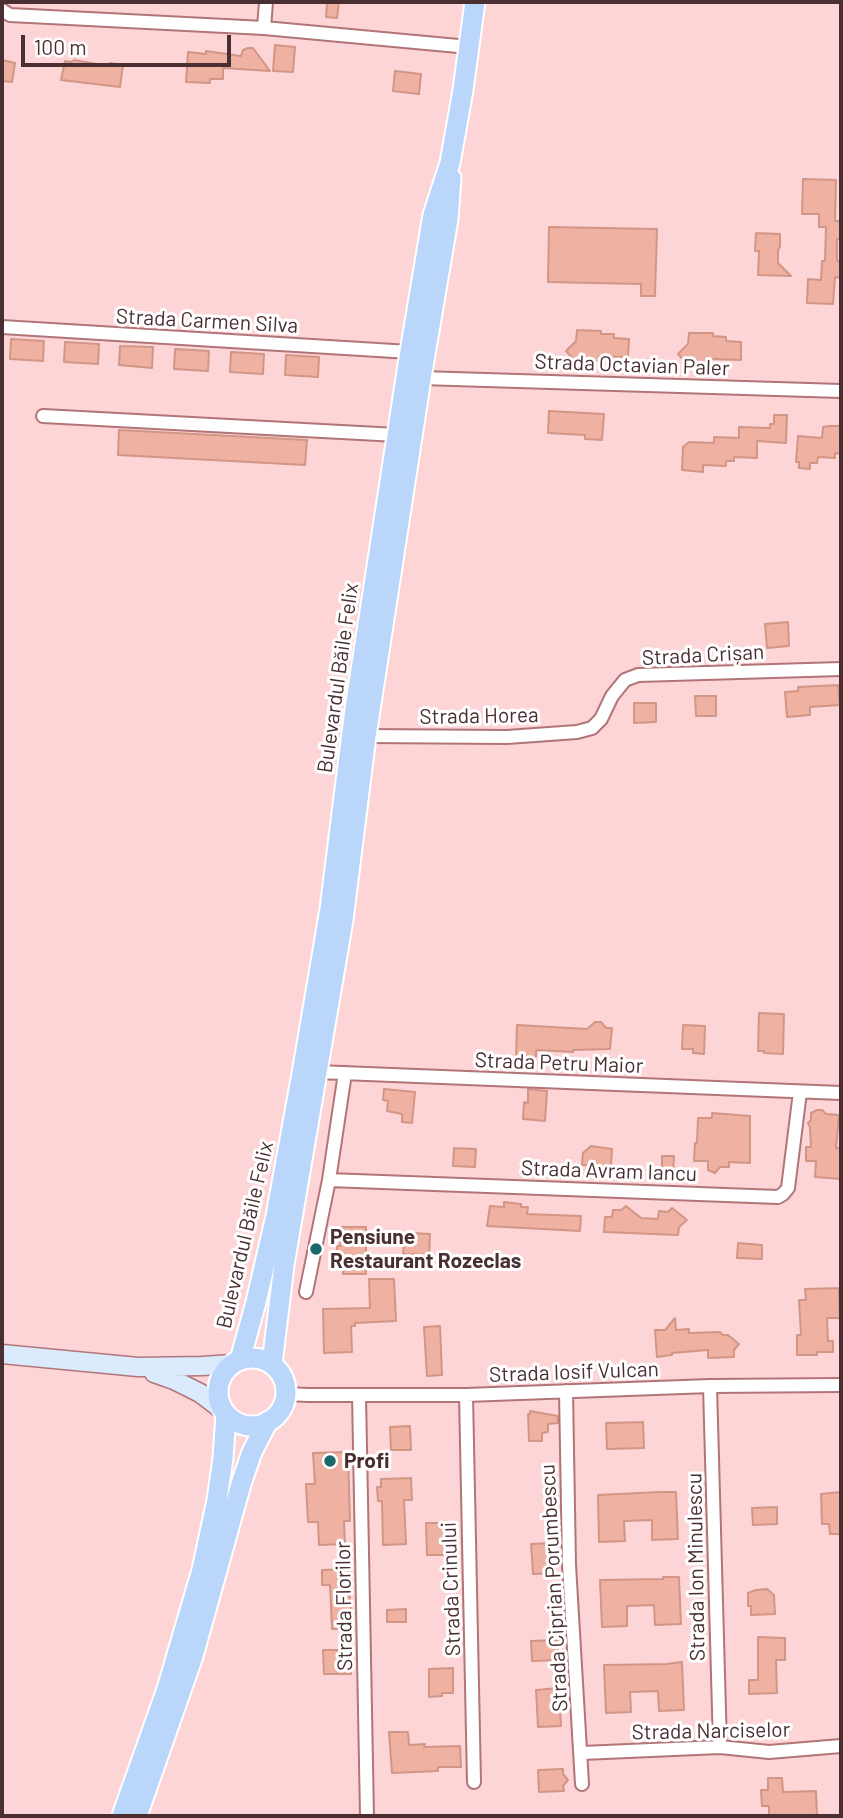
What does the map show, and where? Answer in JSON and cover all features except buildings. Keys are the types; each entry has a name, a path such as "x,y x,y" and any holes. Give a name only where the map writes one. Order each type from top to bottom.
{"main road":[{"name":"Bulevardul Băile Felix","path":"237,1362 256,1302 276,1216 306,1055 330,909 355,709 410,352 433,215 450,163 475,2"},
{"name":"Bulevardul Băile Felix","path":"272,1364 284,1265 343,920 366,736 451,201 450,163"},
{"path":"2,1354 171,1368 256,1358 272,1364 282,1377 286,1394 281,1410 268,1421 250,1426 241,1424 200,1393 138,1367"},
{"path":"122,1816 167,1689 202,1570 218,1500 223,1458 225,1413 218,1401 218,1386 224,1370 237,1362"},
{"path":"137,1816 193,1656 241,1483 252,1451 268,1421"}],"street":[{"path":"264,28 266,2"},
{"path":"2,10 10,15 264,28 469,47"},
{"name":"Strada Carmen Silva","path":"2,327 410,352"},
{"name":"Strada Octavian Paler","path":"421,378 841,391"},
{"path":"43,416 397,435"},
{"name":"Strada Crișan","path":"592,728 601,719 612,696 625,680 638,675 841,669"},
{"name":"Strada Horea","path":"366,736 507,737 578,732 592,728"},
{"name":"Strada Petru Maior","path":"317,1072 841,1093"},
{"path":"306,1292 329,1180 345,1073"},
{"name":"Strada Avram Iancu","path":"329,1180 778,1197 788,1188 800,1092"},
{"name":"Strada Iosif Vulcan","path":"286,1394 466,1395 710,1386 841,1385"},
{"name":"Strada Ion Minulescu","path":"710,1386 720,1746"},
{"name":"Strada Ciprian Porumbescu","path":"566,1391 569,1565 582,1784"},
{"name":"Strada Florilor","path":"359,1395 367,1816"},
{"name":"Strada Crinului","path":"466,1395 474,1782"},
{"name":"Strada Narciselor","path":"582,1753 720,1746 769,1752 841,1746"}],"place":[{"name":"Pensiune Restaurant Rozeclas","path":"316,1249"},
{"name":"Profi","path":"330,1461"}]}
